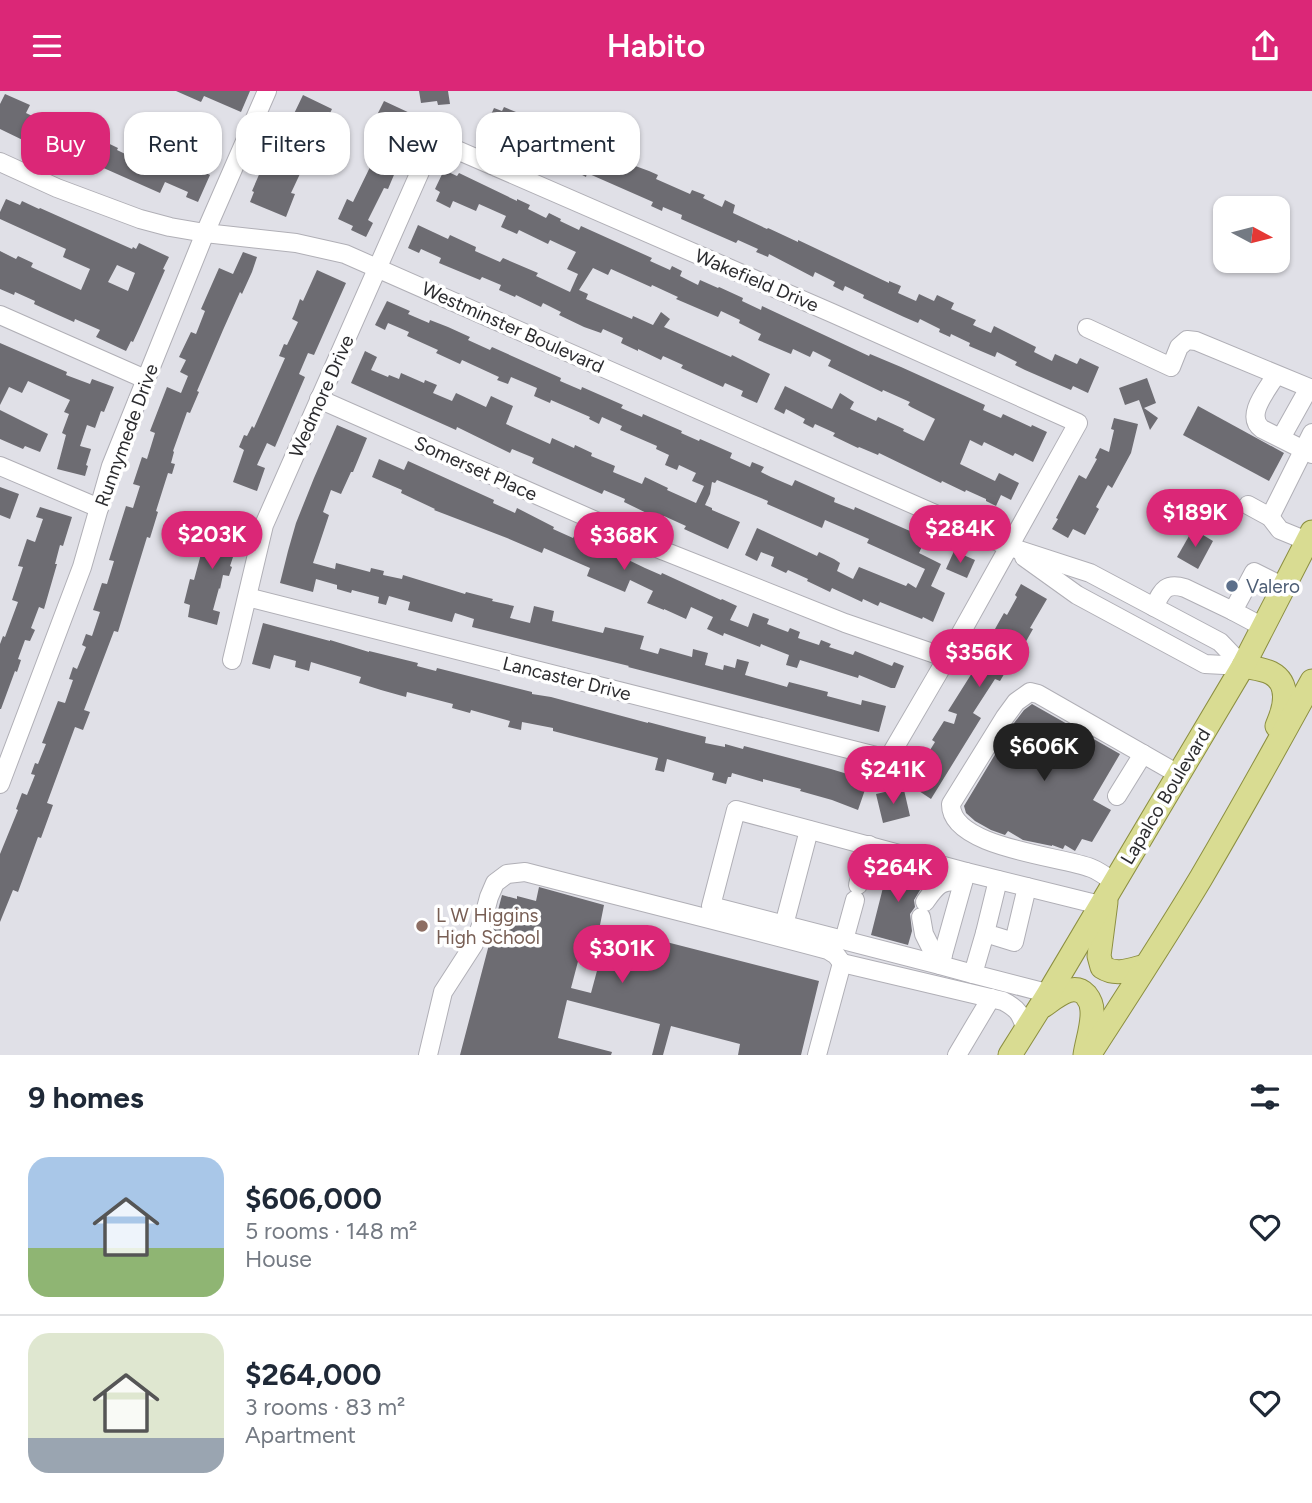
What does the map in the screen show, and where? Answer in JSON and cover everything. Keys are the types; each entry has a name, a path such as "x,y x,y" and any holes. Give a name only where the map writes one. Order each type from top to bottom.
{"main road":[{"name":"Lapalco Boulevard","path":"1010,1055 1243,666 1310,536"},
{"path":"1241,805 1285,702 1283,688 1277,677 1267,671 1243,666"},
{"path":"1087,1055 1200,878 1312,681"},
{"path":"1107,893 1099,956 1102,967 1112,972 1125,972 1145,966"},
{"path":"1044,1002 1074,989 1083,992 1090,999 1092,1011 1087,1055"}],"street":[{"name":"Runnymede Drive","path":"0,784 82,567 111,466 205,233 267,91"},
{"name":"Wakefield Drive","path":"462,152 1078,423 1010,547"},
{"name":"Westminster Boulevard","path":"0,162 57,188 140,219 205,233 296,243 345,254 1010,547 1090,573 1220,642 1243,666"},
{"name":"Wedmore Drive","path":"232,660 264,525 418,175"},
{"path":"0,315 145,379"},
{"path":"1087,328 1171,367 1179,347 1187,340 1196,341 1310,389 1281,438"},
{"path":"1276,375 1254,417 1258,426 1308,452"},
{"name":"Somerset Place","path":"319,399 664,551 845,623 947,657"},
{"path":"1270,517 1308,452 1312,433"},
{"path":"0,466 99,507"},
{"path":"1248,505 1270,517 1280,530 1310,536"},
{"name":"Westminster Boulevard","path":"1010,547 1077,596 1205,664 1243,666"},
{"path":"947,657 1010,547"},
{"path":"1233,611 1254,572 1283,587"},
{"path":"1154,607 1163,590 1177,586 1263,627"},
{"name":"Lancaster Drive","path":"247,597 888,759 947,657"},
{"path":"1107,893 1092,869 1026,853 976,835 956,820 951,813 951,804 1005,717 1016,702 1030,692 1038,694 1178,774"},
{"path":"1117,796 1143,754"},
{"path":"1044,1002 1039,991 973,974 942,960 844,940 711,906 736,810 869,845 965,877 998,880 1027,887 1107,893"},
{"path":"784,925 809,829"},
{"path":"844,940 869,845"},
{"path":"428,1055 443,992 474,944 495,883 507,874 525,872 828,950 842,963 1003,1001 1016,1007 1026,1030"},
{"path":"942,960 932,950 923,934 923,909 935,886 965,877"},
{"path":"942,960 965,877"},
{"path":"973,974 998,880"},
{"path":"985,933 1014,942 1027,887"},
{"path":"817,1055 842,963"},
{"path":"957,1055 991,998"}],"building":[{"path":"176,91 250,91 241,112 204,96 201,102"},
{"path":"419,91 448,91 450,104 438,105 437,101 421,103"},
{"path":"5,94 30,105 26,112 21,112 21,139 0,129 0,104"},
{"path":"303,95 332,109 331,112 295,112"},
{"path":"384,101 408,112 378,112"},
{"path":"504,107 516,112 492,112 494,108 502,111"},
{"path":"110,144 124,153 124,175 210,175 198,202 186,197 188,192 165,182 160,193 110,171"},
{"path":"640,168 649,171 658,175 656,179 690,194 692,190 705,195 703,198 722,207 725,200 735,205 733,213 901,286 898,293 916,301 919,294 934,301 937,295 954,303 951,309 976,320 973,325 991,333 994,326 1036,347 1034,352 1052,361 1055,354 1077,364 1080,358 1099,367 1088,393 1073,386 1071,390 1015,365 1017,362 997,352 995,357 969,346 970,343 951,334 950,337 939,332 940,329 920,319 918,323 904,317 863,298 864,295 845,286 843,291 833,286 835,282 815,272 813,277 769,254 768,257 756,252 758,249 738,240 736,243 681,219 682,215 663,207 662,211 651,206 653,202 592,175 640,175"},
{"path":"462,174 530,205 528,209 546,218 549,213 579,230 581,226 652,258 650,261 670,270 672,266 682,271 680,276 698,285 700,280 719,287 761,310 762,306 869,356 870,354 901,367 985,405 983,410 1001,418 1003,414 1047,432 1033,462 984,442 982,446 970,440 960,464 995,481 999,473 1019,483 1011,500 1001,495 996,506 986,499 942,481 941,483 879,453 878,455 858,448 815,424 813,428 803,423 805,419 786,409 784,414 774,409 785,386 832,409 840,393 854,402 850,409 876,421 878,417 924,441 935,419 908,405 910,402 828,366 831,360 813,351 810,357 793,349 791,354 758,340 761,334 721,311 718,317 676,299 678,297 652,285 651,287 611,269 608,275 593,268 579,290 588,294 586,299 653,325 661,312 670,319 664,327 770,374 757,403 741,396 743,391 725,383 723,387 681,368 683,365 663,356 661,360 638,351 621,343 623,338 603,329 601,333 584,327 559,315 561,312 543,303 541,307 516,295 515,297 499,290 501,285 482,277 480,280 439,263 441,258 421,249 419,253 408,248 418,225 448,239 450,235 476,247 475,251 500,262 503,258 538,273 536,276 570,292 578,274 567,269 576,252 550,240 548,244 519,230 517,234 501,227 506,216 479,204 476,211 453,201 450,208 436,201 440,192 435,189 442,175"},
{"path":"259,175 299,175 291,193 295,194 286,217 250,202 254,192 252,191"},
{"path":"366,175 394,175 388,189 384,188 368,220 373,223 366,237 351,230 353,226 338,219 347,199 353,202"},
{"path":"6,199 20,205 22,201 132,249 136,249 139,243 169,257 139,329 126,351 96,337 100,330 56,314 15,292 14,295 0,289 0,251 33,263 31,267 81,290 90,269 63,257 66,249 0,219","holes":["117,265 135,273 128,291 108,282"]},
{"path":"243,252 257,257 252,272 223,330 190,413 187,412 173,451 171,463 175,464 172,474 168,473 150,538 147,537 118,632 114,631 84,710 90,712 83,730 75,727 47,803 53,805 41,838 38,837 18,892 13,890 0,922 0,854 22,793 27,795 35,775 31,774 46,744 42,743 58,701 65,703 73,680 69,679 73,667 77,669 86,647 82,645 86,634 92,636 100,612 93,610 102,583 107,584 114,561 109,560 126,506 133,508 140,486 133,484 142,457 147,459 155,433 150,431 167,387 181,393 188,376 180,372 186,360 179,357 191,332 196,334 205,311 201,309 219,268 233,274"},
{"path":"317,270 346,283 314,355 308,353 299,374 305,377 275,447 267,443 257,465 265,468 257,491 233,482 244,450 239,447 244,435 247,436 252,426 254,428 285,358 279,356 298,322 292,319"},
{"path":"387,301 410,311 408,314 448,327 490,350 492,347 561,378 560,381 581,390 582,387 623,405 621,408 642,417 643,414 699,441 700,439 732,453 730,458 750,467 752,462 764,467 761,472 771,477 792,486 795,480 835,498 834,502 854,510 855,507 926,538 919,553 941,564 931,586 945,593 933,622 880,602 878,606 863,599 862,602 832,588 830,592 788,570 786,573 771,566 774,557 761,552 757,561 745,555 757,528 817,556 819,552 834,559 840,563 837,571 853,579 859,567 916,588 925,569 867,543 869,539 825,520 822,528 767,504 768,501 717,480 712,482 705,505 740,522 728,549 684,529 686,526 664,516 663,521 624,502 625,499 604,490 602,494 532,463 534,458 512,449 510,453 457,427 456,430 351,383 365,351 377,357 371,370 388,377 389,375 399,379 401,373 424,383 425,380 437,385 433,393 452,401 456,393 486,407 491,396 513,406 506,424 550,444 552,438 574,448 575,445 592,453 591,456 615,466 613,472 642,484 645,477 696,503 704,486 692,481 696,473 679,465 677,470 665,465 669,455 656,449 657,446 620,430 622,426 602,417 599,424 589,419 590,417 551,400 550,403 534,396 537,388 511,377 508,384 497,380 499,377 462,360 460,364 436,353 438,350 407,336 409,332 388,323 385,330 375,325"},
{"path":"0,343 67,372 66,375 90,384 92,379 114,387 95,428 87,425 80,446 91,449 85,476 57,469 66,435 62,433 69,414 64,412 70,400 28,381 22,393 9,387 0,405"},
{"path":"1147,378 1156,403 1144,408 1158,418 1150,430 1139,400 1125,405 1119,388"},
{"path":"1198,406 1284,453 1269,481 1183,435"},
{"path":"0,410 48,434 40,452 25,446 23,449 0,439"},
{"path":"1114,418 1138,424 1131,453 1112,488 1108,485 1085,535 1073,529 1068,538 1052,529 1058,519 1056,518 1079,475 1086,479 1100,448 1109,452"},
{"path":"337,425 367,438 341,494 331,490 323,512 329,515 313,563 335,569 336,563 370,572 371,568 384,571 383,575 402,579 403,575 465,594 466,592 493,599 492,601 514,606 510,618 530,623 534,606 554,611 552,621 603,633 605,627 644,636 640,649 658,654 660,648 692,657 693,649 708,653 705,665 723,670 724,665 735,668 737,659 749,662 745,675 787,687 789,682 828,692 827,696 861,705 862,700 886,706 879,732 472,627 474,619 455,613 452,622 408,610 410,602 389,596 386,605 378,603 379,597 337,589 337,585 316,579 313,592 280,583 296,523"},
{"path":"379,459 404,470 408,461 494,500 493,503 515,513 517,508 573,538 575,534 645,568 722,599 737,606 730,620 748,627 753,613 769,619 767,624 788,632 790,628 800,632 798,638 819,645 821,640 831,644 829,647 853,655 855,651 892,666 894,662 904,666 895,688 859,675 858,678 800,660 797,668 786,665 789,655 707,629 713,617 691,607 686,619 647,603 653,591 630,580 625,592 587,576 590,568 544,548 542,553 434,510 401,493 402,490 372,477"},
{"path":"0,487 19,494 10,519 0,515"},
{"path":"40,507 72,517 63,546 60,545 44,609 39,607 31,628 35,630 30,641 25,640 18,659 21,660 17,672 15,671 0,709 0,644 18,602 12,600 23,567 18,566 27,539 35,542 43,519 36,517"},
{"path":"210,520 242,530 229,576 223,575 213,610 220,612 217,625 188,617 190,605 184,603 190,579 194,580 201,554 198,553"},
{"path":"1193,529 1213,541 1198,569 1177,557"},
{"path":"954,551 975,560 967,578 946,569"},
{"path":"1021,584 1047,599 1030,628 1033,629 1024,645 1000,681 995,679 973,713 981,718 931,799 910,785 928,756 935,742 932,740 944,721 954,724 957,714 948,711 984,654 982,652 1004,613 1007,615"},
{"path":"263,623 418,663 417,666 436,671 437,668 706,737 705,743 725,747 725,744 743,749 744,746 831,769 854,776 853,779 867,784 858,810 800,791 801,789 763,779 763,782 732,773 726,784 712,780 714,773 667,759 664,772 655,770 658,758 553,731 553,728 522,722 521,730 508,727 510,721 471,710 470,713 452,708 453,704 407,692 406,697 381,690 359,683 361,677 311,662 309,671 295,667 296,661 274,655 270,669 252,664"},
{"path":"1032,704 1120,754 1093,800 1111,810 1092,842 1082,839 1075,851 1065,845 1063,849 1023,840 1008,831 1005,835 975,821 966,813 964,806 1014,723"},
{"path":"904,790 910,816 883,823 876,794"},
{"path":"889,864 926,873 923,885 914,900 915,907 910,914 912,931 908,945 871,935"},
{"path":"539,887 604,905 600,925 819,981 801,1055 738,1055 740,1044 671,1026 663,1055 652,1055 660,1024 567,1000 558,1038 612,1052 611,1055 460,1055 502,895 536,901","holes":["581,950 601,956 591,993 571,988"]}],"place":[{"name":"Valero","path":"1232,586"},
{"name":"L W Higgins High School","path":"422,926"}]}
